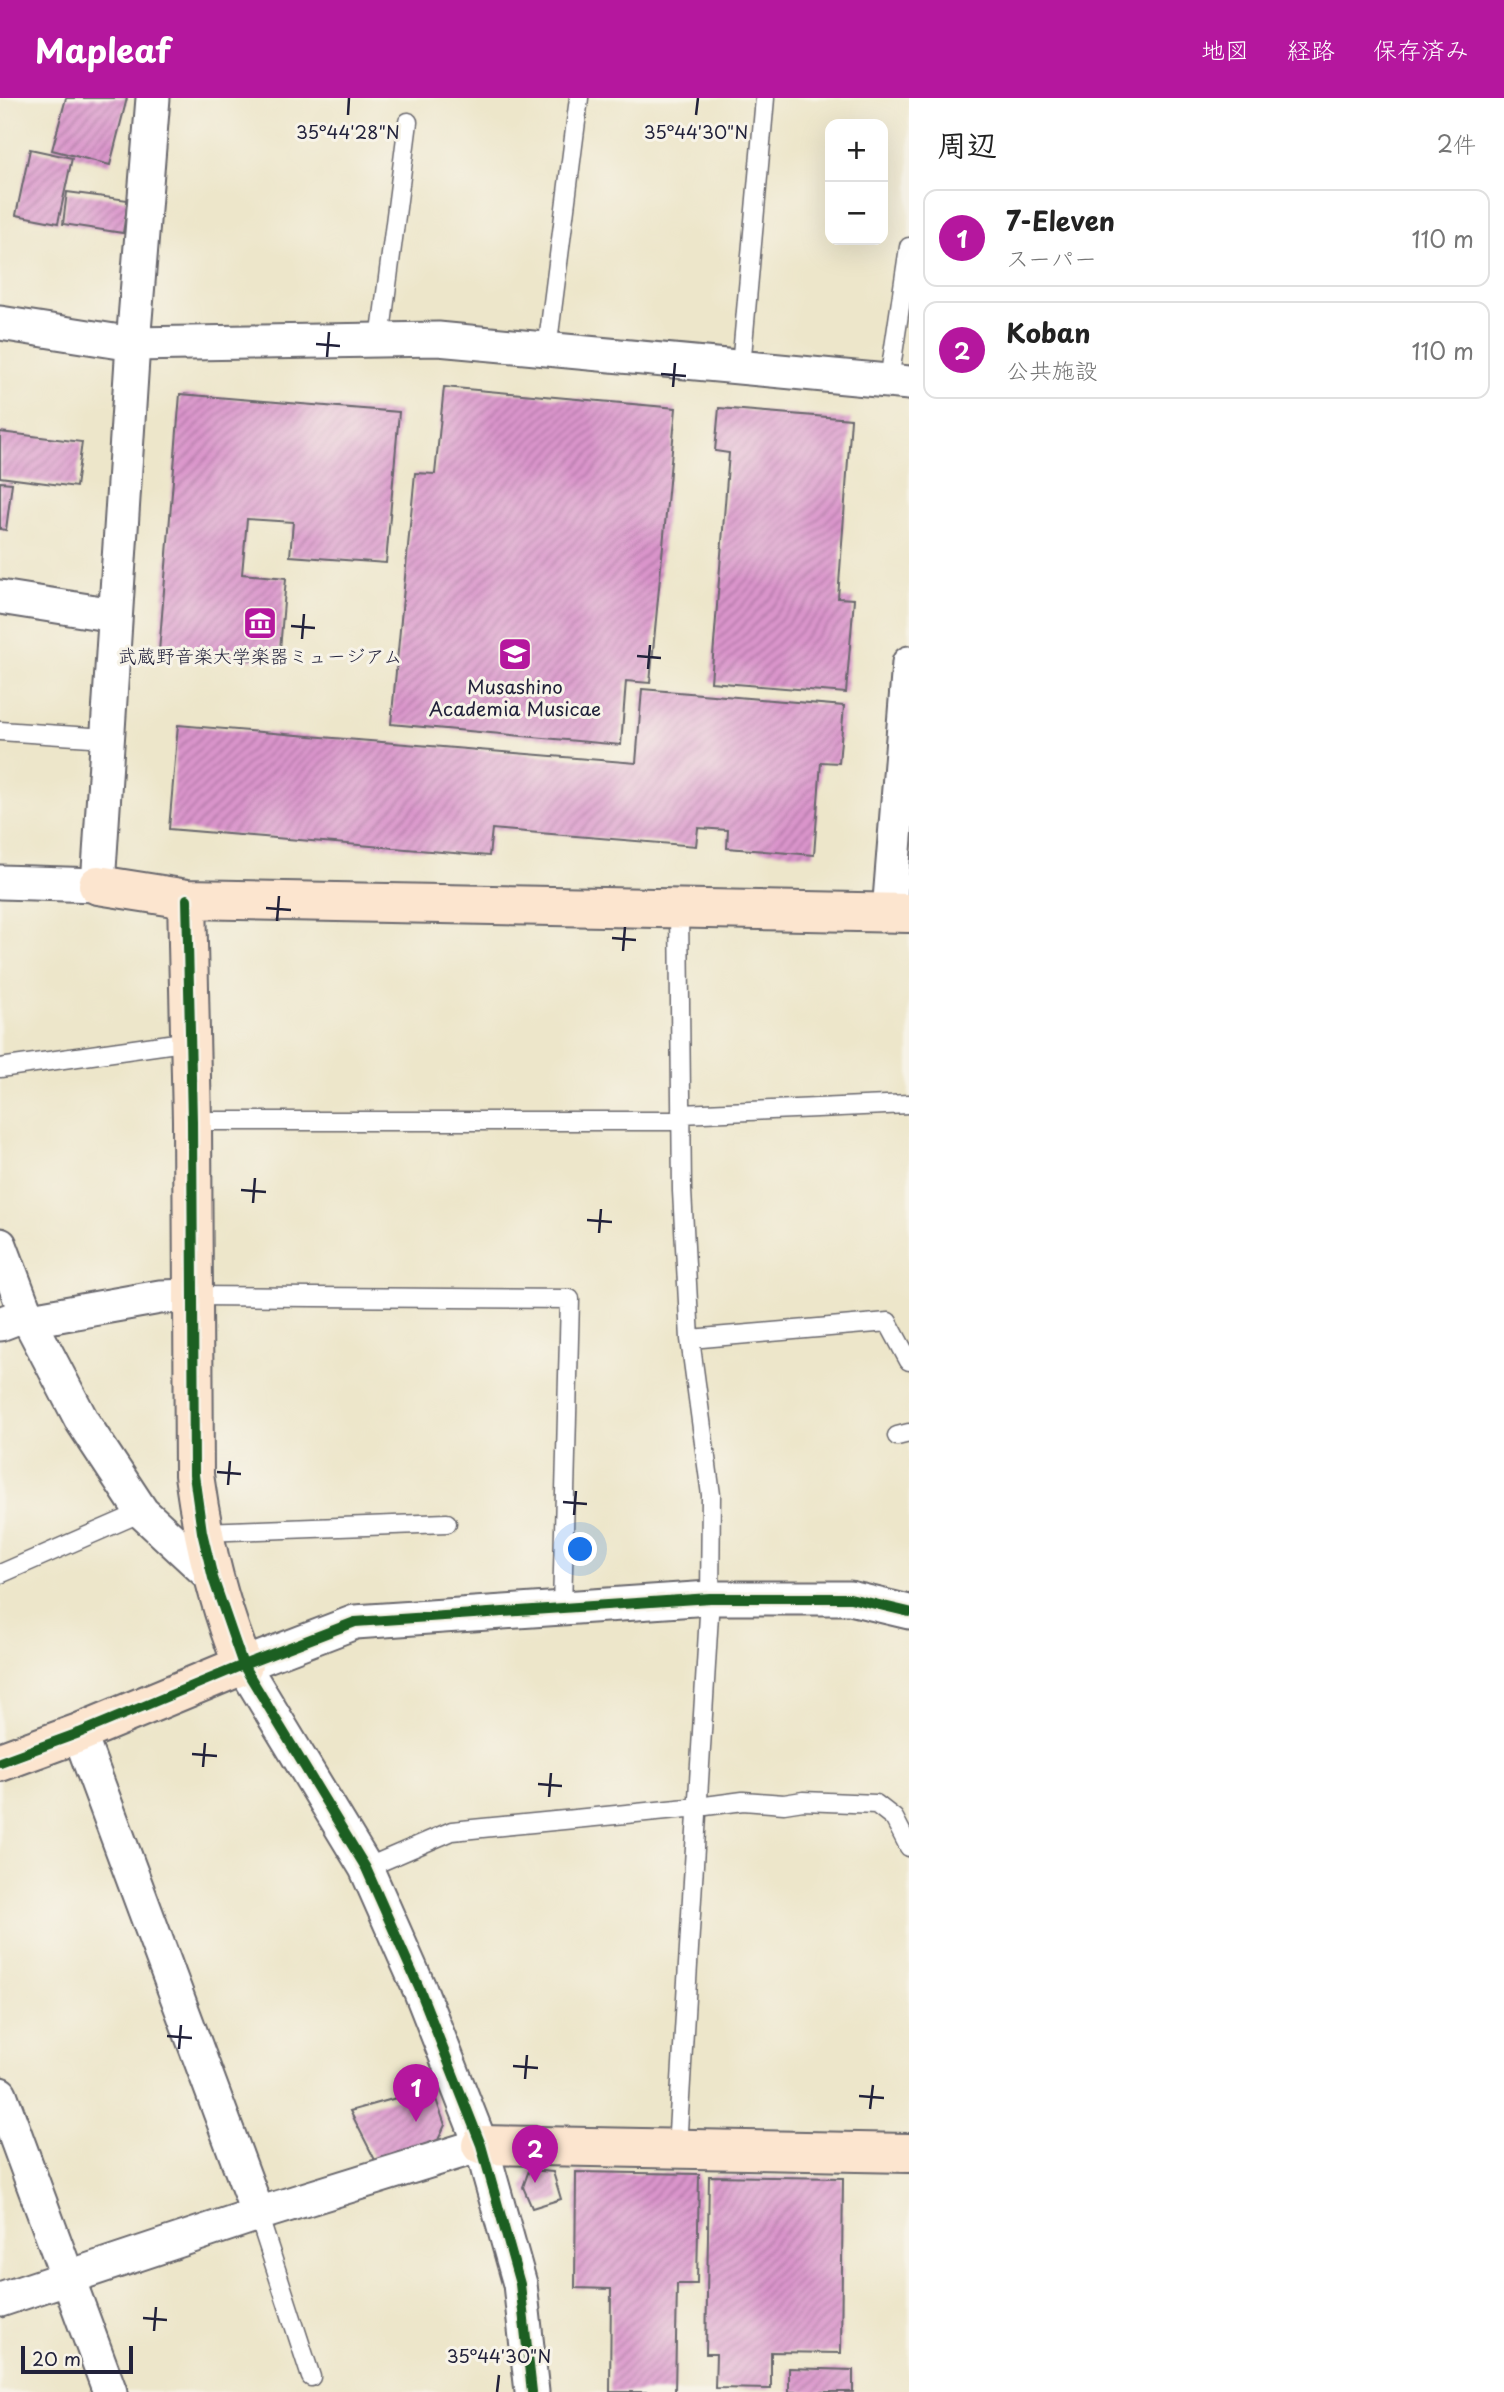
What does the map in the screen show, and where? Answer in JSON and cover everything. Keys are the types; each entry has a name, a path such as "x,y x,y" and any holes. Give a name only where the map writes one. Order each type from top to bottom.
{"street":[{"path":"98,885 114,615 153,98"},
{"path":"0,323 133,344 438,339 899,382"},
{"path":"0,597 114,615"},
{"path":"0,882 98,885 187,899 899,913 909,666"},
{"path":"187,899 192,1121 194,1475 202,1532 243,1665 366,1868 420,1990 481,2145 520,2284 532,2392"},
{"path":"0,1245 19,1320 82,1420 142,1512 214,1578"},
{"path":"19,1320 160,1297 193,1296"},
{"path":"0,1762 355,1622 710,1598 850,1598 909,1612"},
{"path":"79,1733 258,2214"},
{"path":"0,2094 110,2392"},
{"path":"0,2300 258,2214 481,2145 909,2153"}],"lane":[{"path":"547,350 579,98"},
{"path":"741,367 765,98"},
{"path":"380,340 408,122"},
{"path":"899,382 909,247"},
{"path":"0,731 106,738"},
{"path":"677,2148 710,1598 711,1495 691,1339 682,1191 679,909"},
{"path":"0,1068 190,1041"},
{"path":"192,1121 681,1117 909,1104"},
{"path":"193,1296 570,1300 562,1608"},
{"path":"691,1339 888,1322 909,1361"},
{"path":"0,1574 142,1512"},
{"path":"202,1532 447,1523"},
{"path":"366,1868 452,1831 743,1801 876,1804 894,1818 909,1847"},
{"path":"258,2214 311,2377"}],"building":[{"path":"66,98 127,98 110,165 52,150"},
{"path":"30,149 72,158 58,223 16,215"},
{"path":"67,192 128,200 123,233 63,224"},
{"path":"444,387 676,408 650,683 626,681 621,745 391,724 415,473 435,474"},
{"path":"180,394 399,412 386,563 290,556 293,522 247,519 242,574 286,578 279,662 159,652"},
{"path":"719,408 851,419 838,598 854,599 846,693 711,682 729,453 715,451"},
{"path":"0,432 82,442 76,487 0,477"},
{"path":"0,482 12,483 6,530 0,529"},
{"path":"642,689 844,706 839,763 821,762 814,855 727,848 728,830 698,828 696,846 492,829 489,856 169,829 178,725 636,763"},
{"path":"432,2088 445,2125 438,2140 376,2162 350,2111"},
{"path":"529,2170 553,2172 561,2199 532,2208 523,2187"},
{"path":"576,2172 699,2174 697,2284 677,2284 675,2392 610,2392 611,2289 575,2288"},
{"path":"709,2176 843,2178 841,2353 771,2352 771,2389 715,2388 716,2354 706,2354"},
{"path":"789,2368 853,2370 853,2392 789,2392"}],"cycle path":[{"path":"187,899 192,1121 194,1475 202,1532 213,1578 243,1665 366,1868 420,1990 481,2145 520,2284 532,2392"},
{"path":"0,1762 355,1622 710,1598 850,1598 909,1612"}],"place":[{"name":"武蔵野音楽大学楽器ミュージアム","path":"260,623"},
{"name":"Musashino Academia Musicae","path":"515,654"},
{"name":"7-Eleven","path":"416,2122"},
{"name":"Koban","path":"535,2183"}]}
